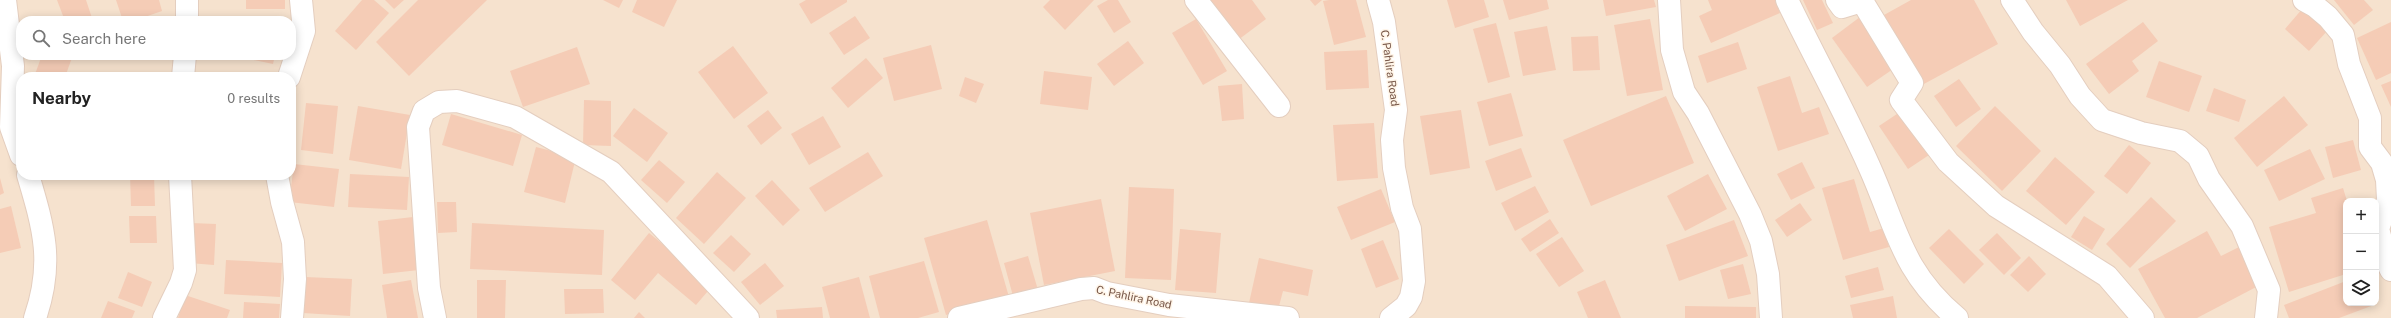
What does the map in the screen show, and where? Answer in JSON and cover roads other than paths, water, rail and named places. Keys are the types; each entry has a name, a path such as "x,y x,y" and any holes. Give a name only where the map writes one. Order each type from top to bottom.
{"street":[{"path":"5,0 13,66 11,127 16,141"},
{"path":"187,0 187,16"},
{"path":"296,56 304,32 301,0"},
{"path":"1196,0 1279,106"},
{"name":"C. Pahlira Road","path":"1378,0 1384,22 1396,110 1392,140 1394,168 1402,208 1410,230 1414,281 1411,297 1406,306 1391,318"},
{"path":"1669,0 1672,50 1684,92 1698,113 1750,214 1760,241 1768,274 1772,318"},
{"path":"1787,0 1869,166 1892,227 1910,266 1934,297 1958,318"},
{"path":"1837,0 1842,7 1862,1 1912,83 1901,100 1948,162 1996,206 2107,276 2143,318"},
{"path":"2012,0 2033,32 2060,65 2080,96 2102,120 2142,133 2180,141 2198,156 2210,178 2242,226 2269,290 2266,318"},
{"path":"2304,0 2316,6 2328,17 2343,35 2349,64 2370,118 2370,147 2382,163 2387,180 2388,200 2378,229 2387,262 2391,270"},
{"path":"183,72 185,60"},
{"path":"291,72 295,60"},
{"path":"435,318 429,288 418,127 424,111 439,102 457,101 515,117 612,172 748,318"},
{"path":"30,180 40,213 46,264 44,287 35,318"},
{"path":"164,318 181,283 185,270 180,180"},
{"path":"278,180 282,202 294,242 295,279 292,318"},
{"name":"C. Pahlira Road","path":"959,318 1094,288 1106,292 1169,305 1288,318"},
{"path":"1022,318 1044,298"}]}
